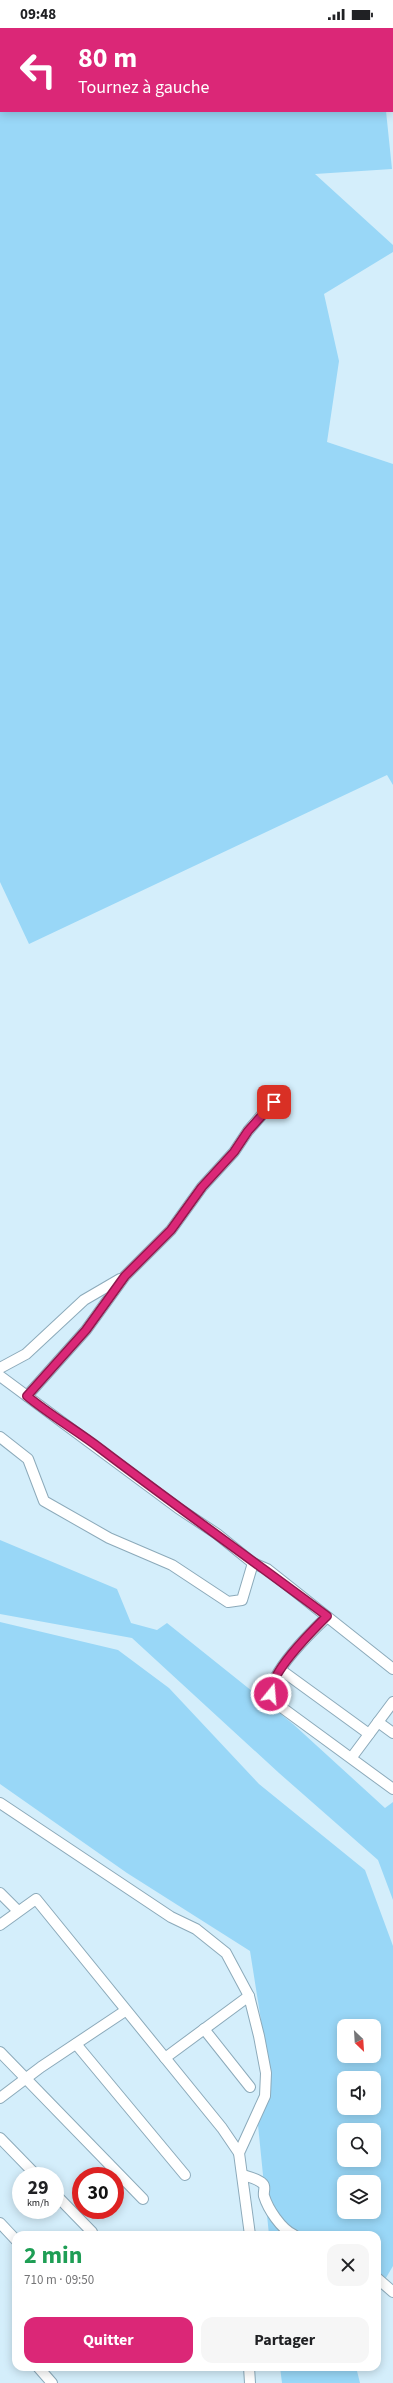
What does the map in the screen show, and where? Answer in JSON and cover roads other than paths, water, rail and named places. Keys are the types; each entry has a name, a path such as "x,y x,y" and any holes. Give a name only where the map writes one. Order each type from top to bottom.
{"street":[{"path":"27,1396 86,1330 125,1276 171,1230 202,1187 234,1152 248,1131 274,1102"},
{"path":"0,1368 26,1354 84,1300 125,1276"},
{"path":"0,1376 170,1502 217,1534 254,1563 266,1569 393,1668"},
{"path":"0,1437 28,1459 44,1501 109,1538 172,1565 228,1602 242,1600 254,1563"},
{"path":"327,1616 281,1670 271,1690 273,1700 393,1789"},
{"path":"281,1670 369,1734"},
{"path":"352,1758 393,1702"},
{"path":"378,1722 393,1733"},
{"path":"0,1803 171,1917 196,1929 222,1949 249,1996 260,2041 267,2086 263,2104 239,2153"},
{"path":"0,1893 18,1911"},
{"path":"0,1924 36,1899 125,2011 222,2128 239,2153 250,2231"},
{"path":"165,2058 249,1996"},
{"path":"0,2098 27,2080 41,2067 109,2020 125,2011"},
{"path":"204,2029 250,2087"},
{"path":"76,2044 185,2175"},
{"path":"0,2052 143,2199"},
{"path":"0,2138 28,2167"},
{"path":"243,2175 263,2184 264,2193 272,2212 287,2231"},
{"path":"64,2203 91,2231"},
{"path":"0,2223 12,2236"},
{"path":"381,2282 393,2292"},
{"path":"42,2371 52,2383"},
{"path":"249,2371 250,2383"}]}
